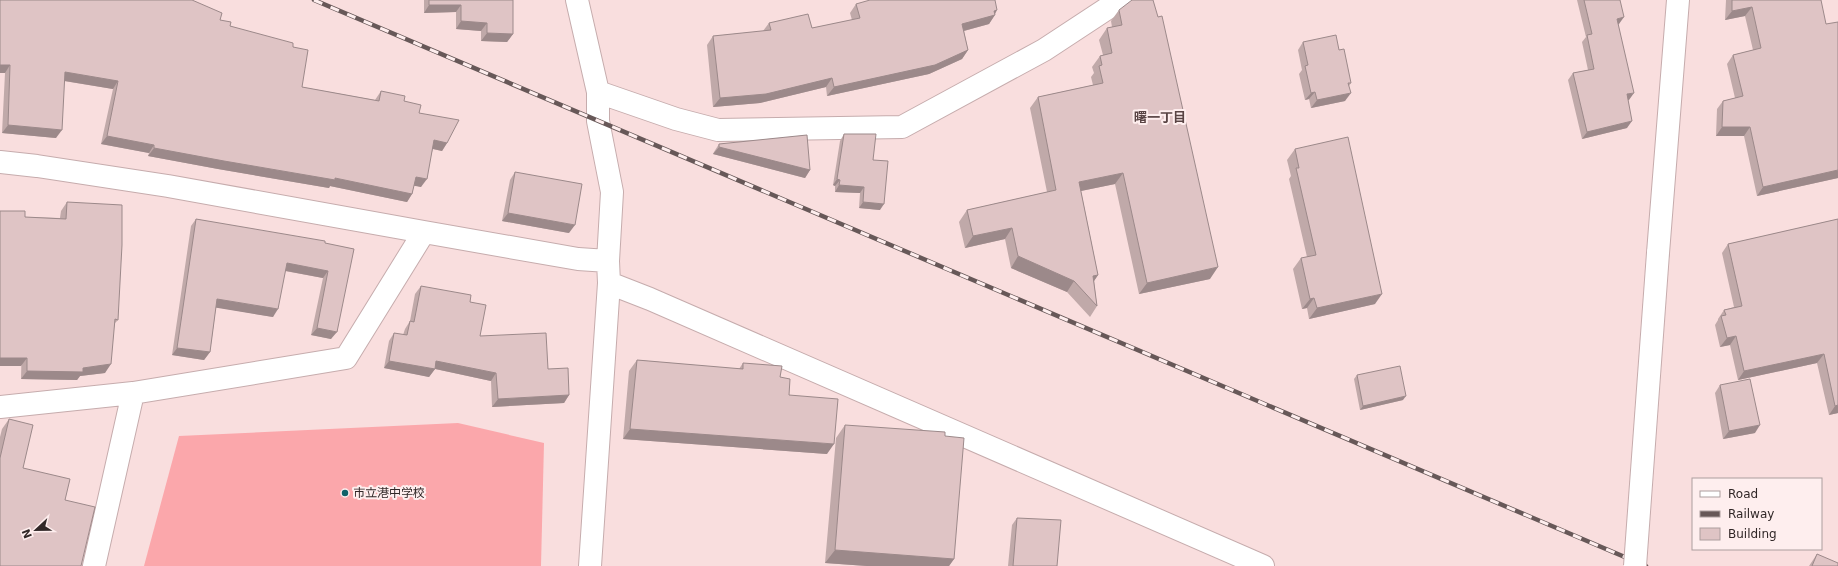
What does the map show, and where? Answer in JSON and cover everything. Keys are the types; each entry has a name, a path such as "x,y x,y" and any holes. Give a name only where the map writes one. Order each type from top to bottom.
{"street":[{"path":"577,0 598,92 598,120 612,192 608,261 610,283 590,566"},
{"path":"598,92 676,119 718,130 902,127 1044,50 1120,0"},
{"path":"1635,566 1678,0"},
{"path":"0,162 37,166 168,186 578,259 608,261"},
{"path":"0,407 133,393 346,358 424,232"},
{"path":"610,283 650,299 1263,566"},
{"path":"94,566 133,393"}],"shaded area":[{"name":"市立港中学校","path":"458,423 544,443 541,566 144,566 179,436"}],"building":[{"path":"0,0 192,0 222,13 220,20 231,22 230,26 293,43 293,47 308,50 302,87 379,101 381,91 405,96 404,101 421,105 419,113 459,120 447,143 434,140 427,179 416,177 412,194 335,178 335,180 154,148 154,145 107,136 118,81 65,72 62,130 8,125 10,65 0,65"},
{"path":"429,0 513,0 513,34 487,33 487,23 461,21 461,5 429,5"},
{"path":"870,0 995,0 997,10 994,11 995,15 962,24 968,50 935,65 834,87 832,78 766,94 720,98 713,36 771,30 769,23 808,14 812,28 860,18 856,4"},
{"path":"1132,0 1153,0 1158,17 1162,16 1218,267 1147,283 1123,173 1079,182 1098,275 1093,276 1097,306 1074,281 1018,256 1012,228 973,236 967,210 1056,190 1038,97 1103,83 1099,66 1102,65 1100,56 1112,53 1107,28 1122,25 1119,10"},
{"path":"1584,0 1620,0 1624,17 1617,19 1634,93 1627,94 1632,121 1587,132 1573,73 1594,69 1587,35 1592,34"},
{"path":"1732,0 1821,0 1826,24 1838,22 1838,170 1763,187 1750,127 1722,127 1723,101 1743,96 1733,55 1761,48 1752,7 1732,11"},
{"path":"1336,35 1339,50 1344,49 1351,83 1348,83 1351,93 1317,100 1315,92 1311,93 1305,66 1308,65 1303,42"},
{"path":"844,134 876,134 873,160 888,161 884,204 863,202 864,187 839,185 840,180 837,179"},
{"path":"807,135 810,170 719,147 719,144"},
{"path":"1348,137 1382,294 1317,308 1314,298 1310,299 1301,258 1316,255 1296,168 1299,168 1295,149"},
{"path":"515,172 582,184 575,225 508,213"},
{"path":"67,202 122,205 122,245 118,320 115,319 111,364 83,368 83,372 27,371 27,358 0,358 0,211 25,211 25,217 66,219"},
{"path":"196,219 325,241 325,243 354,249 337,332 317,328 328,271 287,263 278,309 217,299 210,352 177,348"},
{"path":"1838,219 1838,405 1835,406 1824,354 1744,371 1736,336 1727,338 1721,316 1726,315 1724,310 1742,306 1728,244"},
{"path":"421,286 471,295 470,302 486,305 480,336 546,333 548,369 568,368 569,395 498,399 496,373 436,361 435,369 389,361 394,333 407,335 410,321 414,322"},
{"path":"637,360 743,369 743,363 782,366 780,377 790,379 789,395 838,399 834,444 630,429"},
{"path":"1400,366 1406,396 1363,406 1357,375"},
{"path":"1750,379 1760,425 1729,431 1720,385"},
{"path":"9,419 33,425 23,468 70,479 65,500 95,507 81,566 0,566 0,458"},
{"path":"845,425 945,432 945,436 964,438 954,559 835,550"},
{"path":"1017,518 1061,520 1057,566 1013,566"},
{"path":"1817,554 1838,563 1838,566 1812,566"}],"railway":[{"path":"314,0 1646,566"}],"place":[{"name":"市立港中学校","path":"345,493"}],"district":[{"name":"曙一丁目","path":"1160,117"}]}
